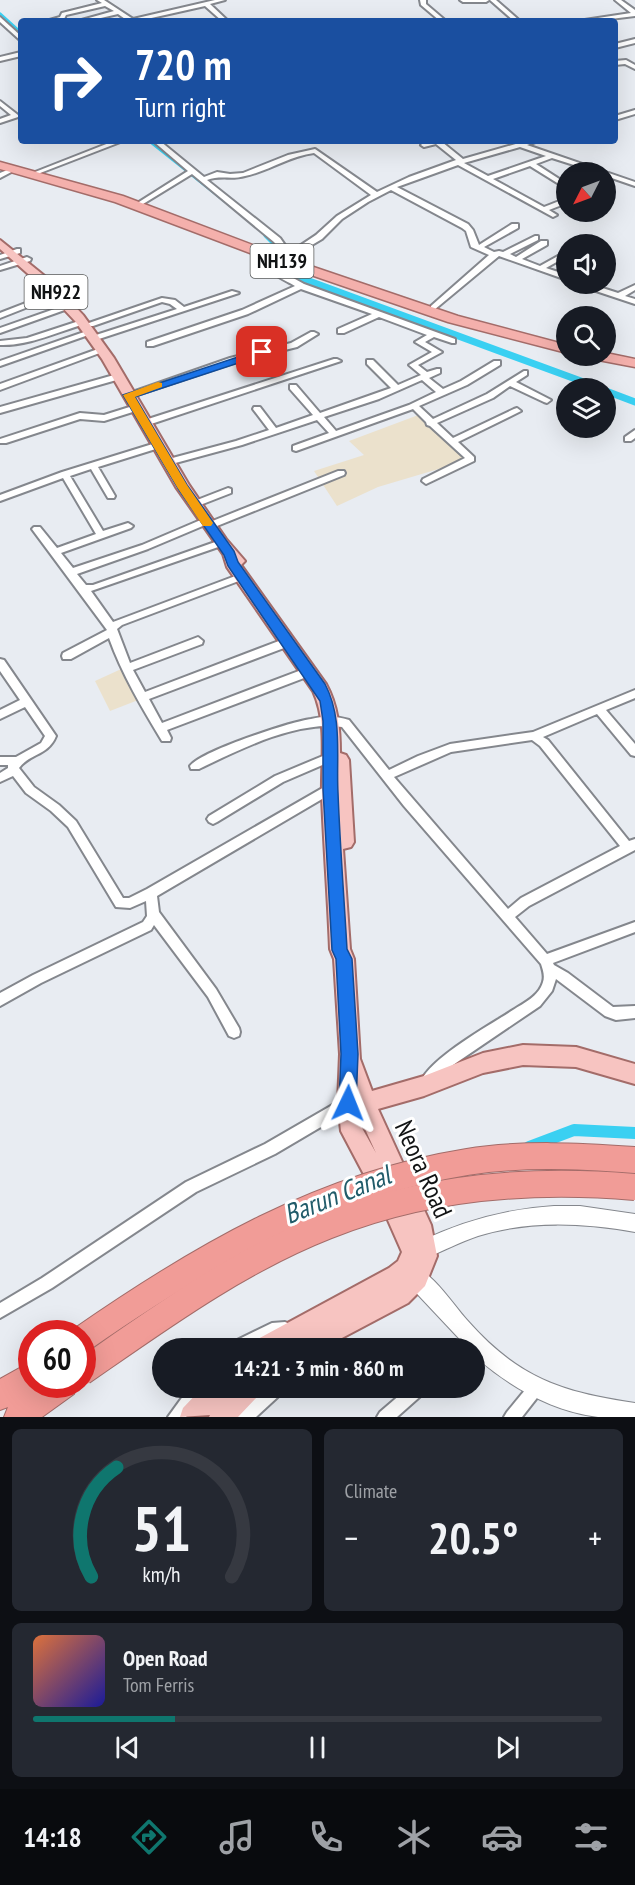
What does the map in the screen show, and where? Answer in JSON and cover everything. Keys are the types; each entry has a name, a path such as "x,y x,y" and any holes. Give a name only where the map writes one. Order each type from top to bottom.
{"highway":[{"name":"NH139","path":"0,163 141,203 286,259 471,324 556,344"},
{"name":"NH139","path":"0,163 35,173"},
{"name":"NH139","path":"121,198 265,255 286,259 434,308 556,344"},
{"path":"616,356 635,361"},
{"path":"616,358 635,361"},
{"path":"96,1329 192,1264 240,1237 323,1200 363,1186 424,1170 468,1162 555,1156 635,1160"},
{"path":"96,1363 206,1288 251,1262 308,1234 372,1210 432,1195 514,1184 560,1182 635,1186"},
{"path":"0,1396 18,1384"},
{"path":"18,1417 44,1398"}],"main road":[{"path":"0,238 62,292 90,329"},
{"name":"NH922","path":"0,243 20,256 90,329 207,524 225,549 238,561 327,686 334,701 349,921 349,950 344,959"},
{"path":"225,549 241,577 327,701 334,721 330,757 330,789 339,950 344,959 350,1054 361,1108 351,1131 403,1208 414,1253 412,1273 400,1295 300,1338"},
{"path":"361,1108 483,1064 523,1055 576,1057 635,1074"},
{"name":"Neora Road","path":"361,1108 403,1208 420,1225 426,1256 412,1273"},
{"path":"192,1417 208,1398"},
{"path":"221,1417 239,1398"}],"street":[{"path":"180,0 188,8"},
{"path":"145,18 222,0"},
{"path":"423,0 423,4 439,18"},
{"path":"463,0 486,0"},
{"path":"493,0 514,18"},
{"path":"618,0 635,14"},
{"path":"62,18 64,14 103,2 127,18"},
{"path":"206,4 222,18"},
{"path":"0,11 17,29"},
{"path":"93,18 118,12"},
{"path":"604,18 635,14"},
{"path":"0,20 17,29"},
{"path":"618,45 635,41"},
{"path":"0,58 18,55"},
{"path":"618,63 628,63 635,67"},
{"path":"0,103 10,107 16,116 0,121"},
{"path":"618,117 635,112"},
{"path":"35,173 112,144"},
{"path":"159,144 189,173 203,179 277,240 283,248 286,259 319,237 342,215 391,187 459,162 524,144"},
{"path":"424,146 430,144"},
{"path":"441,144 459,162 553,215"},
{"path":"517,144 571,162"},
{"path":"203,179 217,174 229,178 256,172 283,159 315,151 376,195"},
{"path":"486,179 552,156"},
{"path":"530,163 556,180"},
{"path":"0,176 15,169"},
{"path":"141,203 189,173"},
{"path":"616,181 635,174"},
{"path":"616,177 635,184"},
{"path":"391,187 465,226 469,230 472,243 494,255"},
{"path":"544,210 556,205"},
{"path":"478,248 515,226"},
{"path":"505,254 535,238"},
{"path":"517,259 544,243"},
{"path":"434,308 499,253 556,274"},
{"path":"265,255 267,263 274,271 301,286 452,341"},
{"path":"0,257 20,256"},
{"path":"0,268 20,256"},
{"path":"541,268 556,259"},
{"path":"150,344 245,312 301,286"},
{"path":"619,296 635,287"},
{"path":"0,343 90,329 183,310 235,293"},
{"path":"0,316 57,294"},
{"path":"613,294 635,302"},
{"path":"0,364 162,300 172,302 183,310"},
{"path":"0,331 69,307"},
{"path":"341,331 380,314"},
{"path":"434,333 419,342 438,352 413,365 442,393"},
{"path":"128,395 233,360 294,345 314,334"},
{"path":"0,387 104,355"},
{"path":"145,423 337,361"},
{"path":"370,362 397,389"},
{"path":"296,448 414,406 474,378 497,363"},
{"path":"168,462 319,416 397,389 437,371"},
{"path":"430,423 478,402 524,373"},
{"path":"0,410 117,377"},
{"path":"510,383 547,400"},
{"path":"292,387 334,435"},
{"path":"414,406 471,460 426,481"},
{"path":"3,441 80,416 104,418 136,408"},
{"path":"257,409 274,431"},
{"path":"452,442 517,411"},
{"path":"0,498 65,474 159,445"},
{"path":"93,465 111,495"},
{"path":"70,573 341,473"},
{"path":"65,474 100,535"},
{"path":"195,504 228,491"},
{"path":"54,552 128,526"},
{"path":"37,530 83,588 112,630 128,668 163,733 308,672"},
{"path":"83,588 94,588 225,549"},
{"path":"67,656 112,630 119,622 241,577"},
{"path":"128,668 198,641"},
{"path":"143,697 288,642"},
{"path":"0,663 49,732 50,740 0,778"},
{"path":"387,776 450,748 534,736 635,694"},
{"path":"0,715 27,701"},
{"path":"599,709 635,752"},
{"path":"195,766 251,740 334,721 350,727 433,832 548,965 609,1012 635,1012"},
{"path":"508,916 525,902 631,845 544,743 534,736"},
{"path":"213,819 279,779 330,757"},
{"path":"0,761 15,766 30,790 56,808 72,824 120,903 130,903 151,893 330,789"},
{"path":"0,1000 37,979 147,926 152,922 154,915 151,893"},
{"path":"154,915 219,1003 234,1032"},
{"path":"548,965 635,927"},
{"path":"424,1086 445,1063 536,1002 549,984 548,965"},
{"path":"0,1311 47,1283 191,1187 361,1108"},
{"path":"426,1249 481,1224 521,1217 578,1214 635,1223"},
{"path":"412,1273 463,1338"},
{"path":"256,1338 272,1330 285,1329 286,1338"},
{"path":"485,1356 535,1389 570,1401 635,1413"},
{"path":"512,1417 535,1389"},
{"path":"176,1417 190,1398"},
{"path":"244,1417 266,1398"},
{"path":"385,1417 407,1398"}],"shaded area":[{"path":"421,414 472,456 452,465 378,487 337,506 314,471 364,455 349,441"},
{"path":"130,665 146,697 110,711 95,681"}],"waterway":[{"path":"0,15 18,31"},
{"path":"155,144 250,220"},
{"path":"267,235 275,243 276,250"},
{"path":"275,259 279,266 290,274 573,378"},
{"path":"616,395 635,402"},
{"name":"Barun Canal","path":"529,1147 574,1130 635,1133"}],"slow traffic":[{"path":"158,385 128,395 207,523"}],"route":[{"path":"262,352 128,395 183,487 230,554 232,563 327,701 330,721 330,789 339,950 344,959 350,1054 348,1103"}]}
